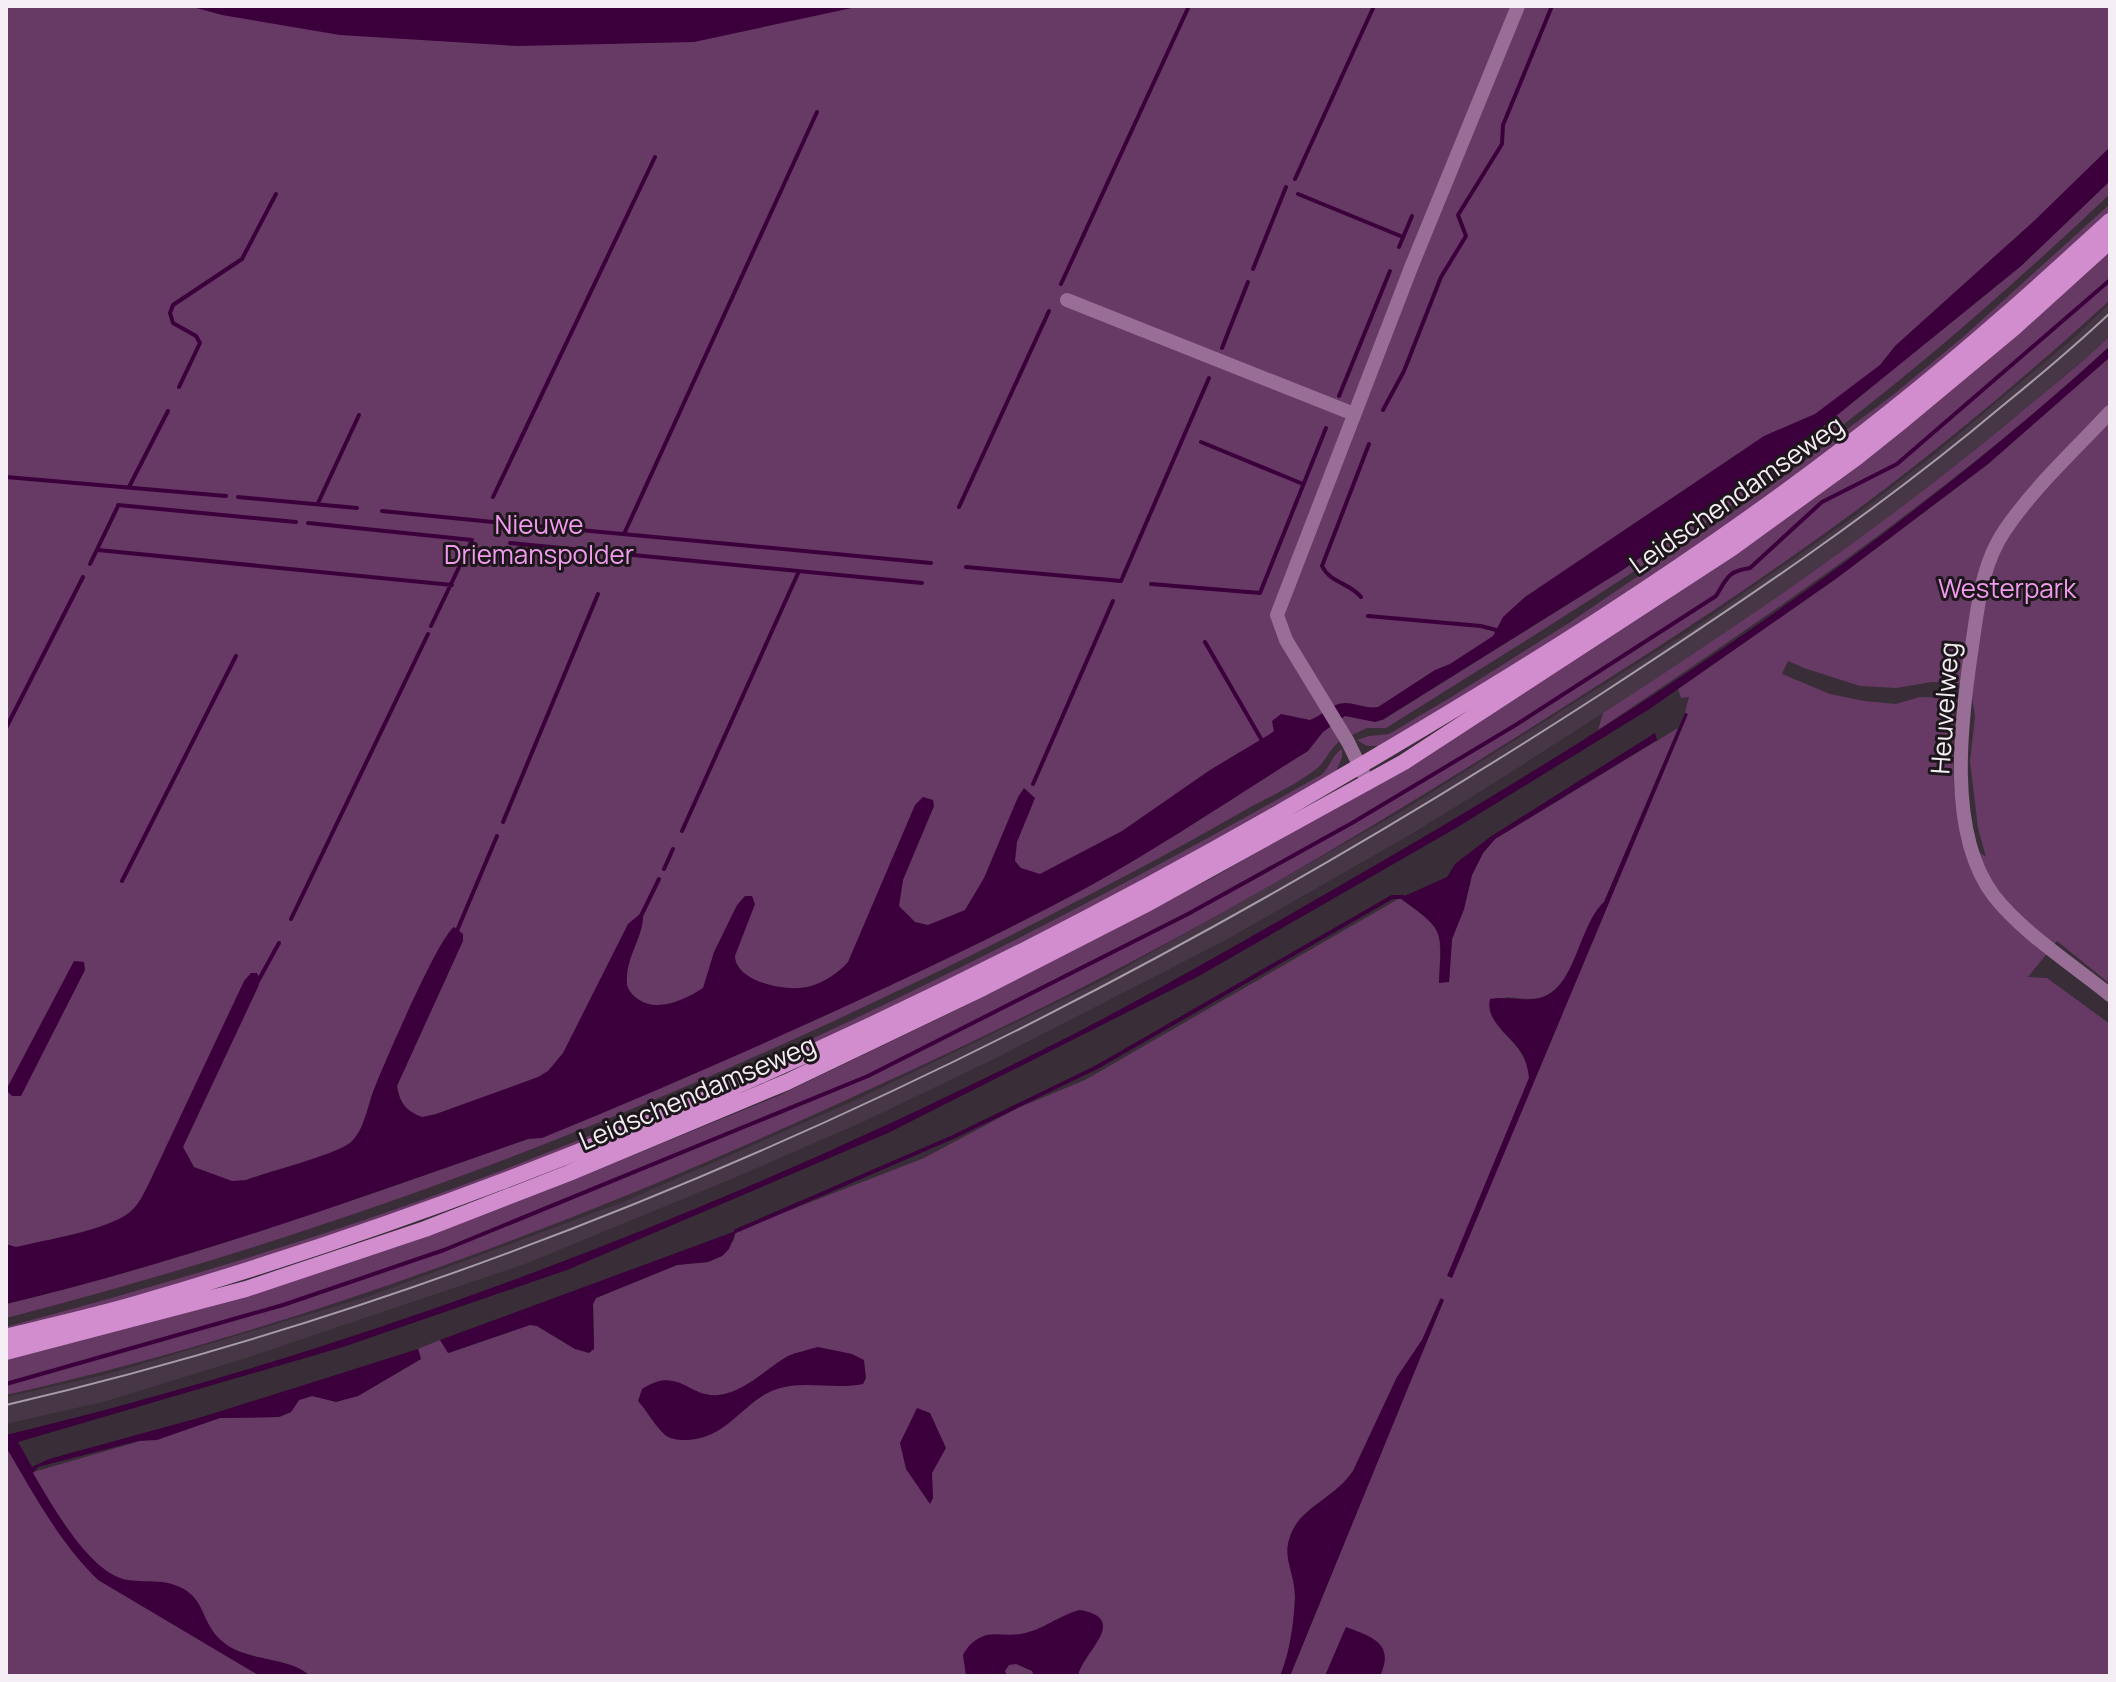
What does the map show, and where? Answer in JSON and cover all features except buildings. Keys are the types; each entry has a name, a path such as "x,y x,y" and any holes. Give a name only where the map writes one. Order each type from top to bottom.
{"main road":[{"name":"Leidschendamseweg","path":"6,1337 141,1303 323,1247 652,1123 902,1012 1101,911 1360,766 1515,672 1666,574 1889,413 1996,324 2110,221"},
{"name":"Leidschendamseweg","path":"6,1352 246,1289 425,1229 569,1173 773,1088 983,988 1129,913 1368,783 1598,638 1732,548 1901,422 2015,327 2110,241"}],"street":[{"path":"1368,783 1286,640 1277,615 1518,6"},
{"path":"1067,300 1354,414"},
{"name":"Heuvelweg","path":"2110,412 2019,512 2004,531 1988,562 1977,609 1960,743 1963,804 1969,837 1979,867 1994,895 2022,923 2110,995"}],"shaded area":[{"path":"189,6 861,6 694,42 518,46 340,35 222,15"},
{"path":"2110,147 2110,181 2021,266 1794,450 1621,571 1382,720 1375,722 1345,716 1323,732 1308,751 1086,888 846,1006 542,1138 528,1139 204,1249 6,1304 6,1244 16,1247 107,1224 130,1212 142,1198 244,981 251,973 257,973 260,980 258,987 183,1147 194,1167 232,1181 246,1180 318,1157 351,1142 362,1125 411,1004 446,936 454,927 463,934 463,941 397,1086 405,1106 422,1117 548,1071 563,1053 628,924 640,914 643,916 642,924 628,970 627,985 641,1001 668,1004 703,988 714,952 737,905 745,896 752,896 755,904 735,956 744,973 778,987 802,988 821,982 848,962 915,805 923,797 933,800 934,806 903,880 899,906 915,922 928,925 965,910 984,878 1024,788 1035,798 1017,842 1015,861 1021,868 1040,874 1122,831 1210,770 1270,734 1274,731 1272,721 1281,714 1310,720 1340,704 1378,707 1493,636 1503,617 1525,597 1764,436 1815,414 1880,365 1895,346 2035,220"},
{"path":"2110,303 2110,336 1951,470 1862,538 1704,648 1502,778 1413,833 1224,941 867,1120 525,1264 249,1357 107,1401 6,1424 6,1397 104,1375 367,1297 623,1202 858,1099 1103,980 1402,811 1691,630 1849,520 1936,453 2076,336"},
{"path":"2110,346 2110,357 1988,464 1837,578 1648,710 1456,828 1199,976 888,1133 567,1270 346,1346 18,1442 32,1467 49,1459 202,1417 418,1349 421,1359 358,1396 336,1402 312,1396 299,1400 291,1412 279,1417 220,1418 157,1440 138,1441 38,1467 33,1473 73,1536 100,1565 128,1580 180,1587 194,1597 214,1633 230,1647 293,1666 310,1676 260,1676 98,1580 59,1533 6,1447 6,1435 281,1359 551,1266 815,1158 1072,1035 1386,859 1670,684 1762,622 1941,489"},
{"path":"1685,713 1688,714 1452,1278 1447,1276 1529,1078 1523,1055 1491,1014 1490,999 1540,998 1562,983 1588,926 1604,902"},
{"path":"1655,733 1657,740 1495,839 1483,853 1472,875 1464,909 1452,939 1449,982 1439,983 1438,932 1426,917 1400,898 1447,877 1455,864 1490,837"},
{"path":"74,961 84,962 85,970 21,1096 12,1096 6,1090"},
{"path":"736,1231 729,1249 722,1256 708,1262 677,1265 596,1298 593,1304 594,1349 589,1353 530,1325 448,1353 440,1340"},
{"path":"1441,1298 1444,1300 1290,1676 1280,1676 1289,1647 1295,1597 1288,1554 1290,1536 1307,1512 1339,1487 1353,1471 1397,1377 1422,1340"},
{"path":"818,1347 852,1354 864,1360 866,1378 863,1384 798,1385 777,1389 765,1394 715,1432 688,1440 665,1435 638,1401 642,1389 665,1380 708,1395 728,1393 746,1385 788,1356"},
{"path":"917,1408 930,1413 946,1448 932,1473 933,1498 930,1504 906,1469 900,1443"},
{"path":"1080,1610 1095,1614 1102,1621 1103,1629 1078,1676 1034,1676 1032,1671 1016,1664 1009,1665 1005,1671 1007,1676 966,1676 963,1655 979,1638 991,1634 1028,1632"},
{"path":"1346,1627 1372,1638 1383,1649 1384,1665 1380,1676 1325,1676"}],"green space":[{"name":"Nieuwe Driemanspolder","path":"6,6 2110,6 2110,170 1782,449 1520,621 1362,719 1383,720 1621,571 1794,450 2021,266 2110,181 2110,194 2010,286 1907,374 1726,510 1386,728 1367,728 1352,735 1336,735 1339,742 1307,775 1140,868 914,983 788,1042 534,1148 273,1241 6,1318 6,1304 139,1269 269,1228 528,1139 542,1137 631,1100 808,1023 983,940 1069,896 1235,797 942,946 6,1288"},
{"path":"2110,204 2110,215 1868,425 1646,582 1383,746 1367,746 1357,740 1389,734 1453,696 1569,623 1768,488 1893,395 1963,337"},
{"path":"2110,248 2110,300 1969,422 1859,509 1706,616 1458,774 1192,930 1051,1003 888,1081 623,1197 421,1274 319,1308 111,1369 6,1395 6,1358 577,1178 778,1096 971,1003 1216,876 1369,788"},
{"path":"2110,336 2110,346 1926,500 1797,594 1598,730 1603,713 1861,538 1960,462"},
{"name":"Westerpark","path":"2110,357 2110,984 2057,941 2028,977 2047,978 2110,1024 2110,1676 1380,1676 1385,1656 1383,1649 1372,1639 1346,1627 1325,1676 1290,1676 1443,1300 1440,1299 1422,1340 1397,1377 1353,1471 1339,1487 1307,1512 1290,1536 1288,1554 1295,1597 1289,1647 1280,1676 6,1676 6,1447 23,1475 220,1418 279,1417 291,1412 299,1400 312,1396 336,1401 358,1396 421,1359 418,1349 440,1340 449,1353 530,1325 537,1326 575,1349 594,1348 593,1304 596,1298 677,1265 708,1262 722,1256 734,1240 736,1231 924,1158 1018,1108 1085,1080 1400,898 1433,925 1439,940 1439,982 1449,982 1452,939 1464,909 1472,875 1483,853 1495,839 1678,728 1604,902 1588,926 1569,971 1551,993 1534,999 1506,997 1502,1031 1520,1052 1529,1078 1448,1275 1452,1277 1687,713 1689,697 1681,698 1678,689 1837,578 1988,464","holes":["1788,661 1860,686 1896,688 1932,682 1970,684 1975,717 1970,761 1978,828 1986,857 1962,840 1958,822 1953,770 1955,698 1920,697 1896,704 1864,701 1830,694 1782,674"]},
{"path":"1342,749 1335,774 1002,959 794,1057 744,1072 691,1095 653,1119 326,1241 6,1333 6,1327 245,1259 363,1221 479,1179 696,1091 908,994 1116,888 1321,775"}],"waterway":[{"path":"1061,284 1189,6"},
{"path":"1295,179 1374,6"},
{"path":"1383,410 1404,371 1441,277 1466,236 1458,215 1502,144 1503,125 1552,6"},
{"path":"624,534 817,112"},
{"path":"493,497 655,157"},
{"path":"1253,269 1286,187"},
{"path":"179,387 200,343 196,336 173,323 170,313 173,305 242,259 276,194"},
{"path":"1298,194 1403,237"},
{"path":"1399,247 1412,216"},
{"path":"1339,396 1390,271"},
{"path":"6,1384 283,1305 444,1250 868,1076 1188,914 1352,823 1514,726 1716,596 1729,576 1750,568 1822,502 1897,464 2110,280"},
{"path":"1222,348 1248,282"},
{"path":"959,507 1049,311"},
{"path":"966,567 1121,581 1209,378"},
{"path":"129,487 168,411"},
{"path":"318,503 359,415"},
{"path":"1151,584 1260,593 1326,428"},
{"path":"1201,442 1303,484"},
{"path":"1361,597 1330,576 1322,566 1369,444"},
{"path":"6,477 226,496"},
{"path":"238,497 357,508"},
{"path":"118,505 296,522"},
{"path":"90,564 118,506"},
{"path":"382,511 493,522"},
{"path":"308,523 472,540 431,626"},
{"path":"506,523 931,563"},
{"path":"510,543 922,583"},
{"path":"98,550 452,585"},
{"path":"682,831 799,571"},
{"path":"6,728 83,577"},
{"path":"503,822 598,594"},
{"path":"1033,784 1113,601"},
{"path":"1368,616 1481,626 1500,631"},
{"path":"291,919 428,634"},
{"path":"1205,642 1264,744"},
{"path":"122,881 236,656"},
{"path":"456,933 497,836"},
{"path":"664,869 673,849"},
{"path":"639,920 659,879"},
{"path":"736,1231 953,1137 1097,1067 1392,897 1403,897"},
{"path":"257,983 279,943"}],"tram line":[{"path":"6,1405 218,1349 427,1282 632,1205 834,1118 1031,1023 1225,920 1415,810 1653,660 1755,592 1905,484 2029,384 2110,313"}]}
